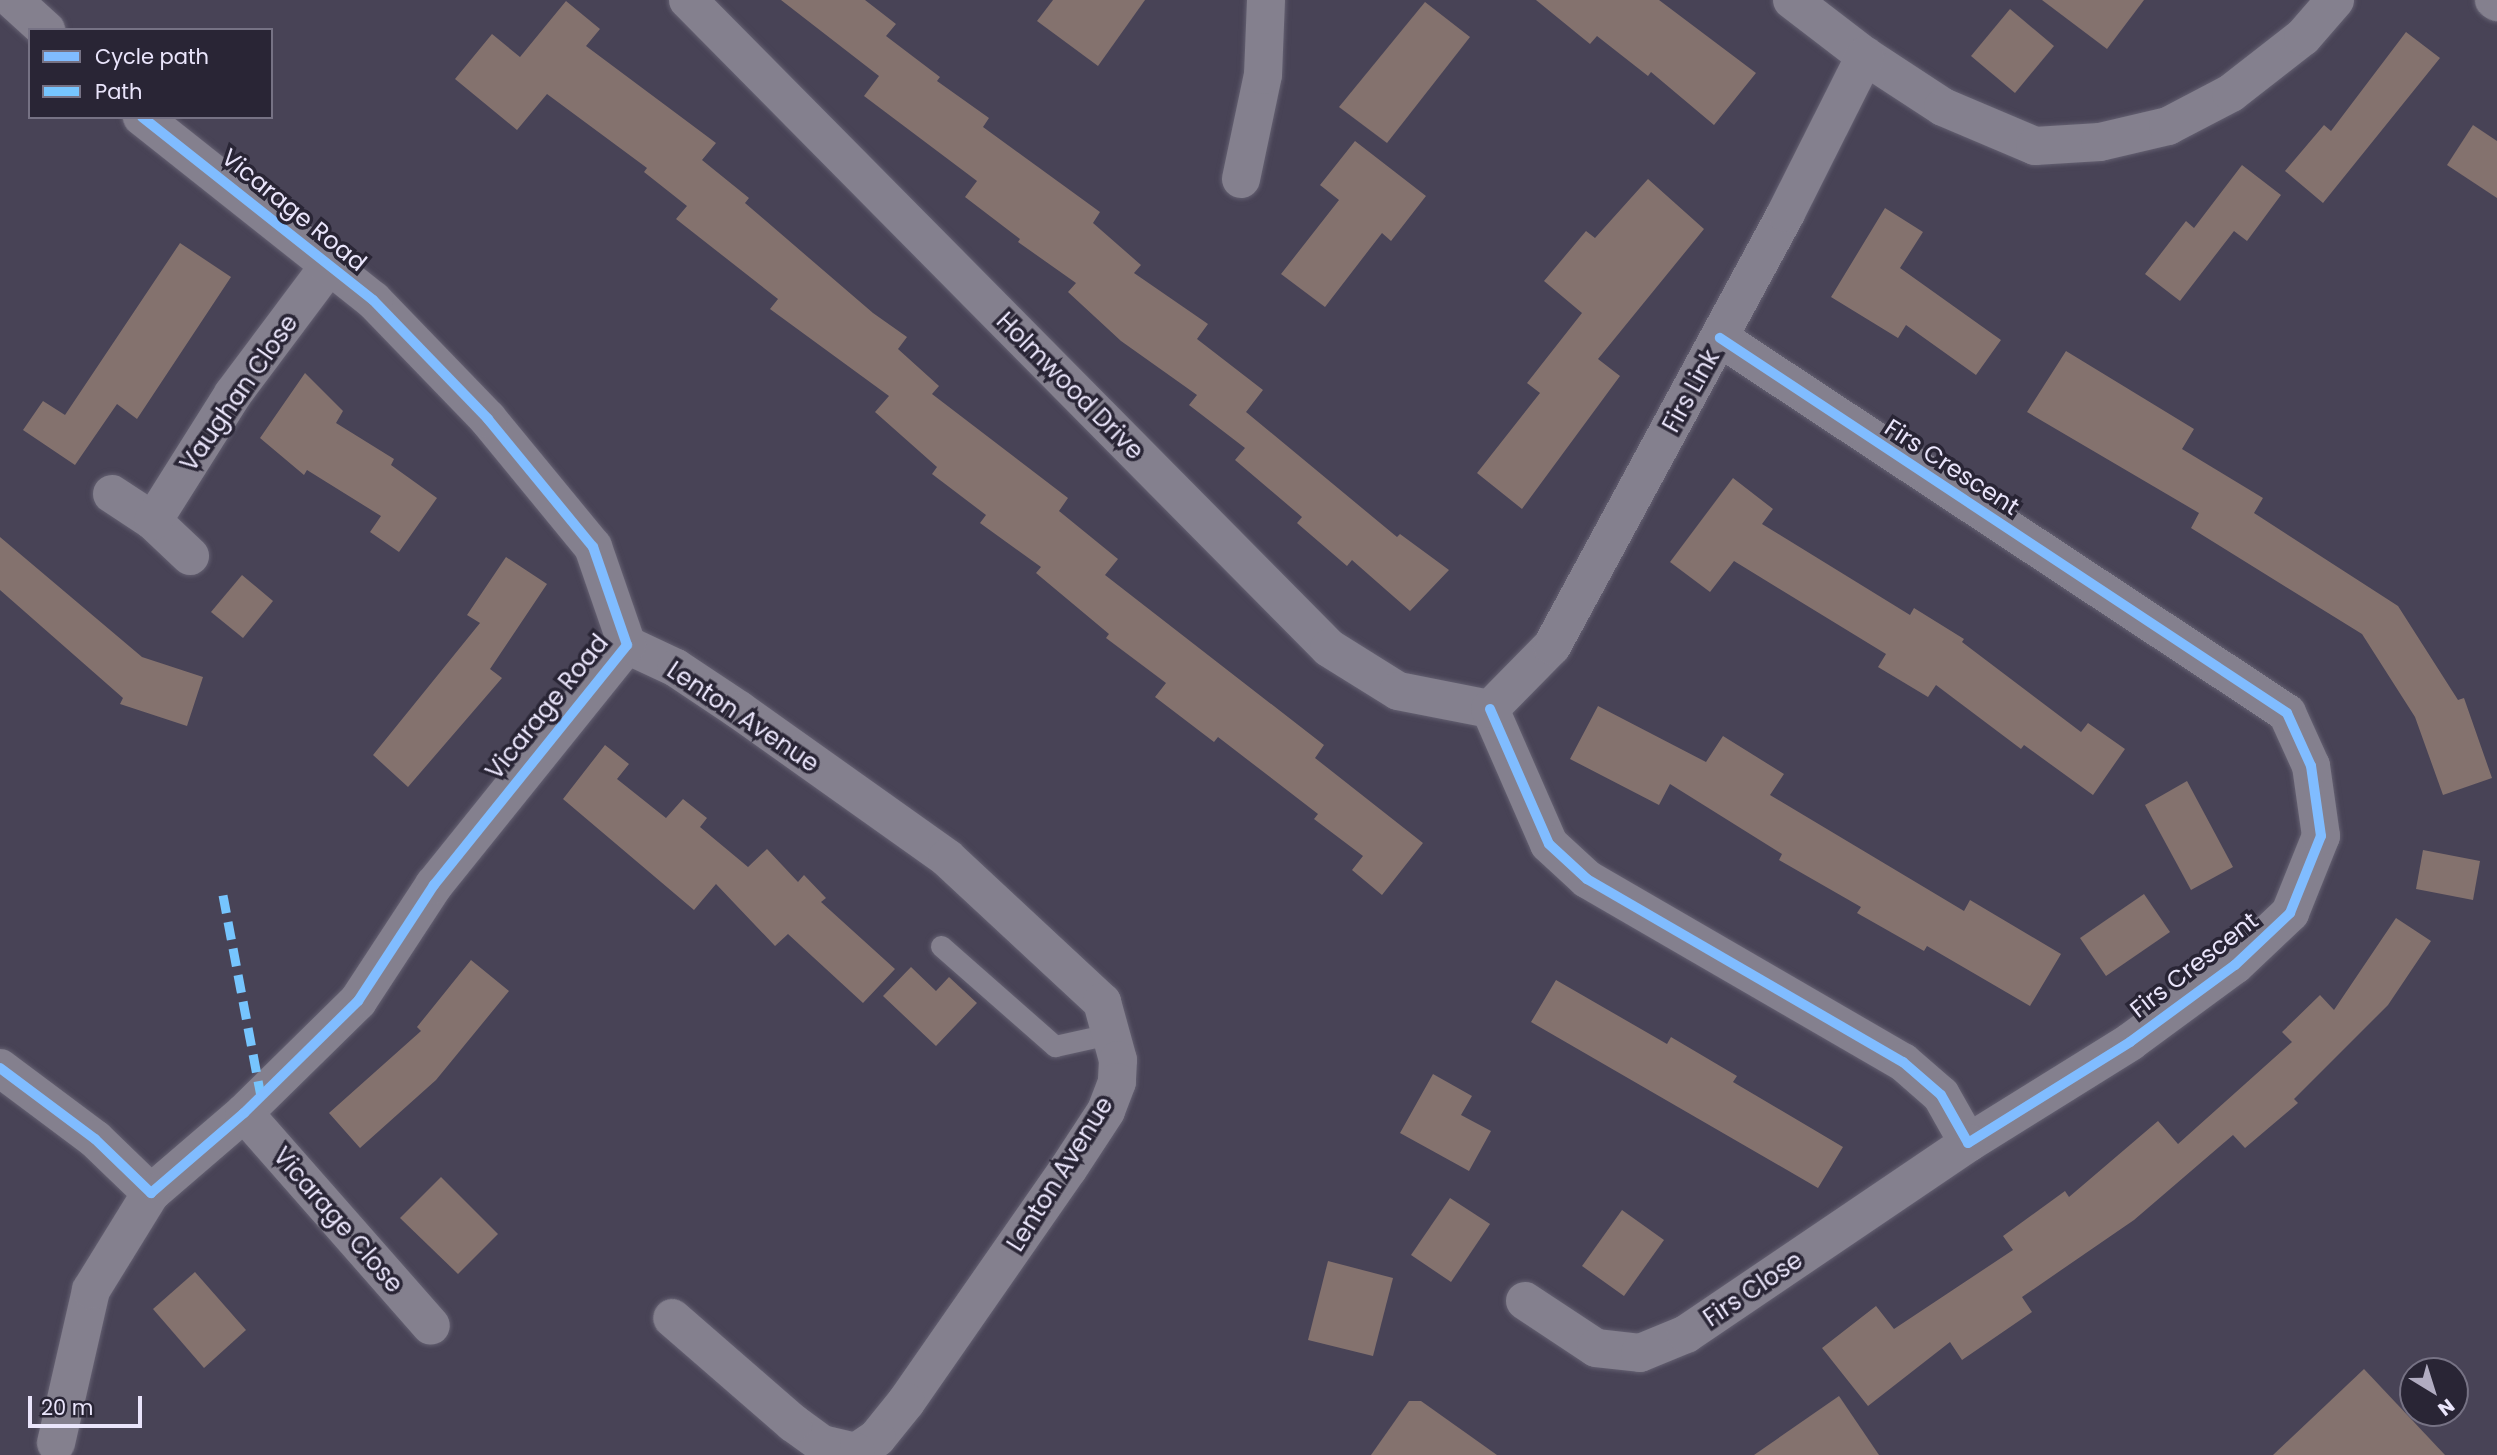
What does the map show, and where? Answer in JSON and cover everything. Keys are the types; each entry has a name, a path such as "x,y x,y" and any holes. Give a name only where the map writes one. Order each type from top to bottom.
{"street":[{"path":"13,0 44,28"},
{"name":"Holmwood Drive","path":"688,0 1329,648 1398,691 1490,709"},
{"path":"1241,179 1263,75 1266,0"},
{"path":"1792,0 1865,56 1944,107 2035,146 2100,142 2168,126 2231,93 2303,37 2335,0"},
{"name":"Firs Link","path":"1490,709 1552,646 1720,338 1865,56"},
{"name":"Vicarage Road","path":"56,1443 91,1290 151,1193 244,1113 358,1001 434,885 627,645 593,547 488,419 373,300 328,267 277,221 145,119"},
{"name":"Vaughan Close","path":"153,521 233,394 328,267"},
{"name":"Firs Crescent","path":"1720,338 2287,713 2311,766 2321,836 2290,913 2235,965 2130,1042 1968,1143"},
{"path":"112,494 153,521 190,556"},
{"name":"Lenton Avenue","path":"627,645 676,668 915,832 1079,976 1102,1002 1114,1033 1117,1082 1106,1111 922,1380 877,1438 856,1451 822,1444 672,1318"},
{"path":"1490,709 1549,844 1587,879 1903,1062 1941,1094 1968,1143"},
{"path":"0,1068 95,1139 151,1193"},
{"name":"Vicarage Close","path":"244,1113 431,1326"},
{"name":"Firs Close","path":"1525,1301 1596,1348 1640,1353 1686,1334 1968,1143"}],"lane":[{"path":"941,946 1055,1046 1114,1033"}],"building":[{"path":"781,0 865,0 896,24 886,36 940,77 937,81 989,118 983,127 1100,212 1093,223 1141,265 1134,273 1208,324 1197,339 1263,390 1246,412 1397,537 1400,534 1449,570 1410,611 1352,560 1347,566 1297,523 1302,517 1235,460 1245,448 1189,405 1197,395 1121,341 1068,292 1076,283 1018,242 1020,239 965,197 977,181 864,96 879,76"},
{"path":"1053,0 1145,0 1098,66 1037,21"},
{"path":"1536,0 1659,0 1756,73 1714,125 1651,72 1648,76 1597,36 1590,44"},
{"path":"2042,0 2144,0 2107,49"},
{"path":"566,1 600,29 586,46 716,143 702,160 749,198 745,203 873,313 907,337 898,349 939,386 932,394 1068,498 1059,511 1118,559 1105,575 1324,745 1315,758 1423,843 1382,895 1352,870 1363,856 1314,819 1318,814 1218,737 1214,742 1155,697 1166,683 1106,638 1109,634 1036,573 1041,567 980,523 986,515 932,474 937,467 875,412 889,396 770,309 778,299 676,219 687,206 644,172 647,168 547,94 517,130 455,79 492,34 520,57"},
{"path":"1425,2 1470,37 1387,143 1339,107"},
{"path":"2010,9 2054,46 2015,93 1971,56"},
{"path":"2406,32 2440,58 2323,203 2285,171 2324,125 2331,131"},
{"path":"2473,125 2497,141 2497,198 2447,165"},
{"path":"1355,141 1426,196 1391,241 1382,233 1325,307 1281,274 1339,200 1320,185"},
{"path":"2242,165 2281,195 2247,241 2234,231 2180,301 2145,274 2186,221 2194,228"},
{"path":"1648,179 1704,229 1598,359 1620,376 1522,509 1477,473 1540,393 1527,383 1582,313 1544,281 1586,231 1595,238"},
{"path":"1885,208 1923,232 1900,268 2001,340 1976,375 1906,325 1898,338 1831,297"},
{"path":"180,243 231,277 137,419 117,404 75,465 23,430 43,401 65,415"},
{"path":"2066,351 2194,429 2182,449 2263,498 2254,513 2398,606 2458,700 2464,698 2492,778 2443,795 2415,717 2362,634 2191,528 2199,513 2027,412"},
{"path":"305,373 343,411 336,423 394,459 391,465 437,498 399,552 370,532 381,516 307,470 304,475 260,438"},
{"path":"1733,478 1773,509 1762,524 1910,615 1914,608 1964,639 1962,642 2081,732 2088,723 2125,749 2093,795 2024,745 2021,749 1936,685 1928,697 1878,667 1886,654 1734,561 1710,592 1670,562"},
{"path":"0,537 142,657 203,677 187,726 120,704 123,698 0,590"},
{"path":"506,557 547,584 490,669 502,678 408,787 373,755 480,623 467,615"},
{"path":"242,575 273,601 243,638 211,612"},
{"path":"1598,706 1706,762 1723,736 1784,774 1770,795 1964,911 1970,900 2061,954 2030,1006 1927,946 1924,951 1857,913 1861,907 1779,860 1782,854 1670,784 1659,805 1570,759"},
{"path":"605,745 629,764 617,779 666,818 683,799 707,818 700,827 748,867 767,849 798,882 804,875 826,898 821,902 895,969 863,1003 788,934 775,946 716,884 694,910 563,799"},
{"path":"2187,781 2233,867 2191,890 2145,805"},
{"path":"2423,850 2480,861 2473,900 2416,889"},
{"path":"2144,894 2170,932 2106,976 2080,938"},
{"path":"2396,918 2431,941 2388,1005 2294,1099 2298,1103 2245,1148 2233,1135 2134,1220 2022,1297 2032,1312 1962,1360 1950,1342 1868,1406 1822,1348 1876,1306 1894,1329 2013,1250 2003,1236 2065,1191 2069,1197 2158,1121 2178,1144 2292,1042 2282,1032 2320,995 2334,1010"},
{"path":"471,960 509,991 436,1080 360,1148 329,1113 421,1031 417,1027"},
{"path":"911,967 936,991 949,977 977,1003 936,1046 883,996"},
{"path":"1556,980 1667,1044 1671,1037 1737,1076 1733,1082 1843,1147 1818,1188 1531,1022"},
{"path":"1433,1074 1472,1096 1461,1115 1491,1131 1469,1171 1400,1133"},
{"path":"441,1177 498,1234 458,1274 400,1218"},
{"path":"1450,1198 1490,1224 1451,1282 1411,1255"},
{"path":"1622,1210 1664,1240 1624,1296 1582,1266"},
{"path":"1328,1261 1393,1278 1373,1356 1308,1340"},
{"path":"195,1272 246,1330 204,1368 153,1309"},
{"path":"2364,1369 2399,1406 2399,1427 2419,1427 2445,1455 2273,1455"},
{"path":"1839,1396 1879,1455 1754,1455"},
{"path":"1409,1401 1421,1401 1497,1455 1371,1455"}],"marked path":[{"path":"223,895 261,1096"}],"cycle path":[{"path":"0,1068 95,1139 151,1193 244,1113 358,1001 434,885 627,645 593,547 488,419 373,300 145,119"},
{"path":"1490,709 1549,844 1587,879 1903,1062 1941,1095 1968,1143 2130,1042 2235,965 2290,913 2321,836 2311,766 2287,713 1720,338"}]}
